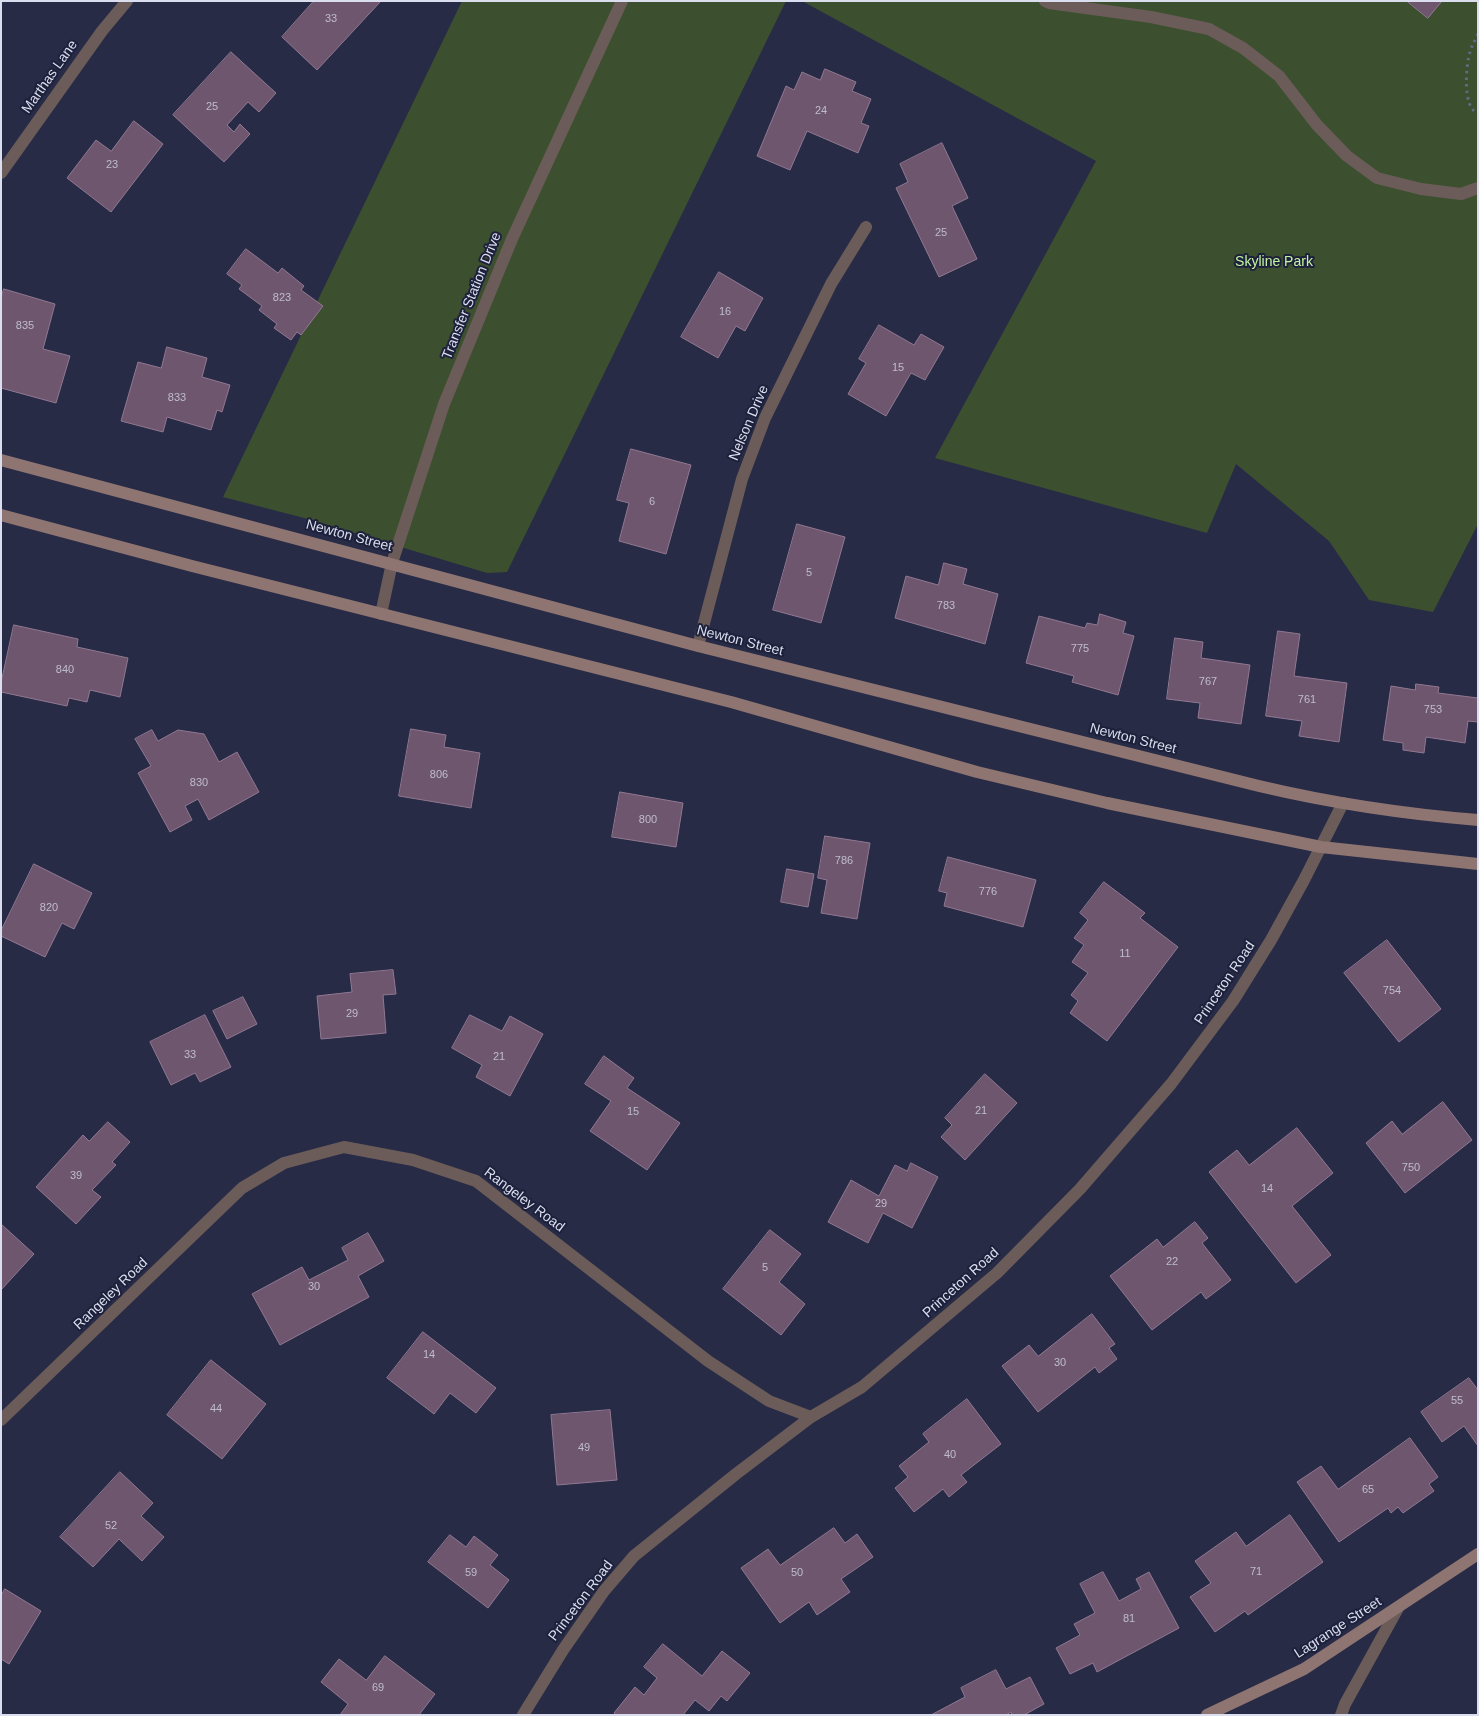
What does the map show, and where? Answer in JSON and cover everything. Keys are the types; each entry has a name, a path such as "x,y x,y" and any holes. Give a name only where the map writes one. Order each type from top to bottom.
{"main road":[{"name":"Newton Street","path":"1,460 698,646 1259,786 1313,799 1428,816 1478,820"},
{"path":"1,515 192,566 731,702 977,772 1107,804 1322,847 1478,864"},
{"name":"Lagrange Street","path":"1207,1715 1304,1669 1478,1554"}],"street":[{"name":"Marthas Lane","path":"1,173 102,31 127,1"},
{"name":"Transfer Station Drive","path":"381,614 392,563 448,395 512,239 622,1"},
{"path":"1045,1 1209,28 1244,48 1279,76 1317,125 1346,156 1377,178 1421,189 1461,194 1478,188"},
{"name":"Nelson Drive","path":"698,646 742,480 765,418 831,284 866,226"},
{"name":"Princeton Road","path":"523,1715 563,1650 604,1591 634,1556 811,1417 862,1387 997,1273 1080,1189 1171,1084 1233,1001 1271,940 1322,847 1343,803"},
{"name":"Rangeley Road","path":"1,1420 242,1188 284,1163 344,1147 413,1160 476,1180 708,1362 769,1401 811,1417"},
{"path":"1341,1715 1345,1704 1398,1608"}],"path":[{"path":"1478,34 1469,52 1466,74 1466,93 1471,108 1474,113 1478,113"}],"green space":[{"path":"462,1 786,1 507,572 487,573 308,519 223,497"},
{"name":"Skyline Park","path":"802,1 1478,1 1478,524 1433,612 1369,600 1329,541 1236,464 1207,533 935,458 1096,161"}],"building":[{"path":"314,1 381,1 317,70 282,37"},
{"path":"1407,1 1442,1 1428,18"},
{"path":"231,52 276,93 259,112 248,102 227,125 234,132 240,124 250,134 224,162 173,115"},
{"path":"825,69 856,82 852,91 871,99 861,123 869,126 858,153 807,131 790,170 757,156 786,86 794,90 802,72 820,80"},
{"path":"134,121 163,144 111,212 67,178 96,140 111,151"},
{"path":"942,143 968,198 952,206 977,259 939,277 896,188 908,182 900,164"},
{"path":"246,249 278,273 282,268 304,286 301,290 323,306 301,335 297,332 291,340 274,328 277,324 259,310 262,306 239,289 242,285 227,274"},
{"path":"719,272 763,298 745,331 736,326 718,358 681,337"},
{"path":"4,289 55,304 43,349 70,356 56,403 1,388 1,298"},
{"path":"879,325 914,345 921,334 944,347 925,380 911,373 886,416 848,394 866,363 859,359"},
{"path":"167,347 207,358 202,377 230,385 222,412 217,410 211,430 167,417 163,432 121,421 138,362 161,368"},
{"path":"631,449 691,465 666,554 619,541 629,503 617,500"},
{"path":"797,524 845,537 821,623 773,610"},
{"path":"944,563 967,569 963,584 998,594 985,644 895,618 906,576 938,585"},
{"path":"1100,614 1126,622 1123,633 1134,636 1118,695 1072,682 1074,676 1026,663 1039,616 1085,628 1087,623 1097,625"},
{"path":"14,625 78,639 77,647 128,658 120,697 90,690 87,702 69,698 67,706 1,692 1,683"},
{"path":"1278,631 1300,634 1294,676 1347,683 1339,742 1299,736 1302,721 1266,716"},
{"path":"1175,638 1203,642 1201,658 1250,665 1241,724 1198,718 1200,703 1167,699"},
{"path":"1416,684 1439,687 1438,693 1478,698 1478,722 1468,721 1465,743 1426,737 1424,753 1403,750 1403,743 1383,740 1391,686 1415,690"},
{"path":"411,729 446,735 444,747 480,753 471,808 399,796"},
{"path":"152,730 158,741 178,730 204,734 219,762 237,752 259,792 209,820 198,799 185,806 192,820 170,832 138,773 151,766 135,739"},
{"path":"620,792 683,803 676,847 612,837"},
{"path":"825,836 870,843 857,919 821,913 827,880 818,878"},
{"path":"948,857 1036,880 1023,927 944,906 947,893 939,891"},
{"path":"34,864 92,893 74,929 62,923 45,957 1,936 1,931"},
{"path":"787,869 814,874 808,907 781,902"},
{"path":"1104,882 1145,913 1140,918 1178,947 1107,1041 1070,1013 1078,1001 1071,995 1088,973 1072,962 1084,945 1074,938 1088,920 1080,913"},
{"path":"1387,940 1441,1009 1399,1042 1344,973"},
{"path":"393,970 396,994 383,995 386,1033 321,1039 317,996 352,992 350,974"},
{"path":"243,997 257,1024 227,1039 213,1011"},
{"path":"205,1015 231,1067 200,1082 195,1073 171,1085 150,1042"},
{"path":"470,1015 502,1031 510,1016 543,1034 510,1096 476,1077 482,1065 452,1048"},
{"path":"604,1056 634,1078 627,1088 680,1123 647,1170 590,1131 611,1101 585,1084"},
{"path":"985,1074 1017,1103 965,1160 941,1137 952,1125 945,1118"},
{"path":"1443,1102 1472,1140 1405,1193 1366,1143 1392,1121 1402,1134"},
{"path":"108,1122 130,1142 112,1162 116,1165 92,1190 101,1197 76,1224 36,1187 83,1135 89,1141"},
{"path":"1297,1128 1333,1173 1292,1206 1331,1255 1296,1283 1209,1172 1237,1150 1249,1165"},
{"path":"911,1163 938,1177 912,1228 883,1213 868,1243 828,1222 851,1180 879,1196 895,1165 907,1171"},
{"path":"1195,1222 1208,1238 1202,1243 1231,1280 1206,1299 1201,1292 1152,1330 1110,1276 1157,1239 1163,1247"},
{"path":"1,1224 34,1254 1,1290"},
{"path":"770,1230 801,1254 779,1282 805,1304 781,1335 723,1289"},
{"path":"368,1233 384,1261 358,1276 369,1297 280,1345 252,1294 302,1267 309,1280 348,1260 342,1248"},
{"path":"1092,1314 1115,1344 1109,1348 1117,1359 1099,1373 1095,1367 1038,1412 1002,1366 1029,1345 1038,1356"},
{"path":"423,1332 496,1388 476,1413 450,1393 434,1414 387,1378"},
{"path":"211,1360 266,1404 222,1459 167,1415"},
{"path":"1469,1378 1478,1390 1478,1446 1464,1426 1442,1442 1421,1412"},
{"path":"967,1399 1001,1444 961,1475 967,1482 949,1497 943,1489 914,1512 895,1488 908,1477 899,1466 929,1442 923,1434"},
{"path":"610,1410 617,1480 557,1485 551,1415"},
{"path":"1410,1438 1438,1477 1429,1484 1434,1491 1403,1513 1398,1507 1391,1513 1388,1508 1339,1542 1297,1482 1321,1466 1338,1489"},
{"path":"120,1472 153,1503 141,1516 164,1537 142,1561 119,1539 93,1567 60,1537"},
{"path":"1290,1515 1323,1562 1248,1615 1245,1611 1215,1632 1190,1597 1211,1583 1195,1561 1236,1532 1246,1546"},
{"path":"834,1528 845,1543 857,1534 873,1557 841,1579 850,1592 817,1615 809,1602 780,1623 741,1568 768,1549 780,1565"},
{"path":"450,1535 466,1547 474,1536 498,1555 490,1565 509,1580 488,1608 428,1562"},
{"path":"1103,1572 1119,1601 1141,1589 1136,1579 1149,1572 1179,1628 1097,1672 1093,1663 1070,1674 1056,1648 1080,1635 1074,1624 1095,1613 1080,1584"},
{"path":"5,1589 41,1611 9,1664 1,1659 1,1596"},
{"path":"663,1644 702,1676 722,1651 750,1673 727,1701 721,1696 709,1711 695,1700 683,1715 616,1715 614,1713 635,1687 644,1695 657,1678 644,1667"},
{"path":"385,1656 435,1694 419,1715 340,1715 348,1704 321,1682 339,1659 366,1680"},
{"path":"996,1670 1006,1689 1030,1677 1044,1704 1024,1715 1012,1715 1011,1712 1006,1715 931,1715 965,1697 961,1688"}]}
